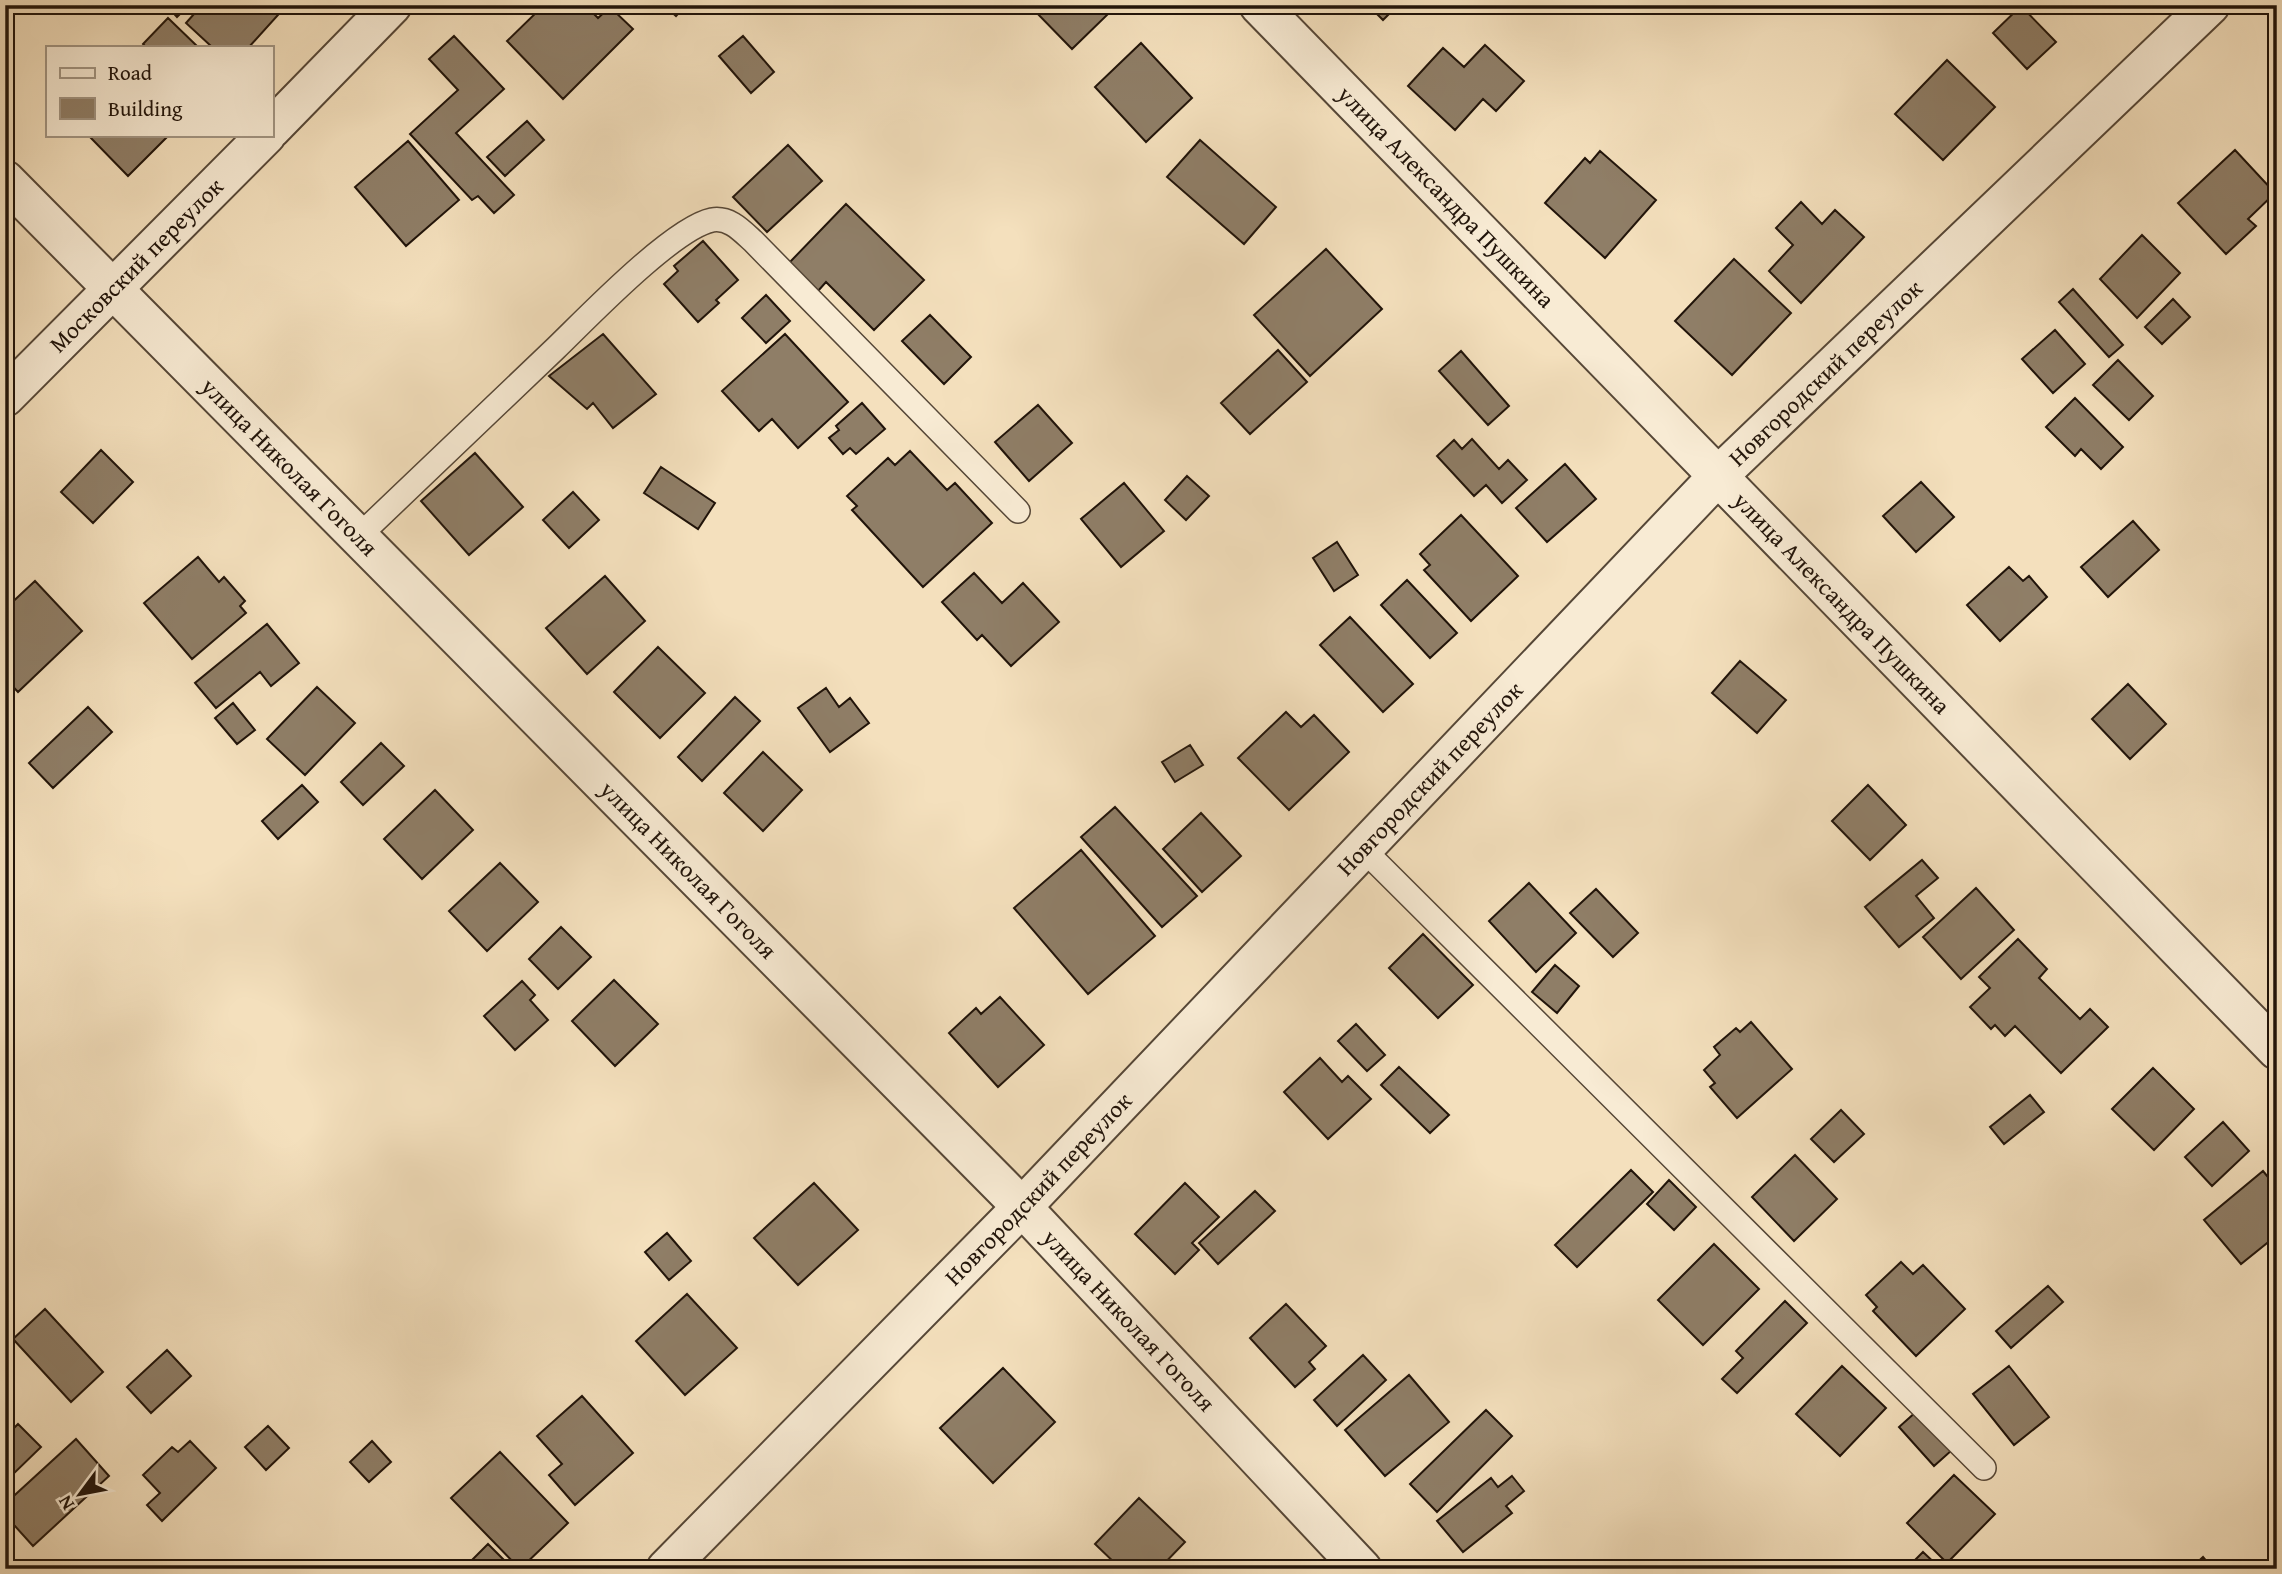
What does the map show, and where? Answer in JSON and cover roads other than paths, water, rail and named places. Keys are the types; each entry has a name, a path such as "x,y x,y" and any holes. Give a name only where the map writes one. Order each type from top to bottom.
{"street":[{"path":"273,127 392,5"},
{"name":"улица Александра Пушкина","path":"1259,5 2277,1050"},
{"name":"Новгородский переулок","path":"666,1569 1022,1207 1718,476 2210,5"},
{"name":"Московский переулок","path":"5,397 265,136"},
{"name":"улица Николая Гоголя","path":"5,180 1022,1207 1362,1569"}],"lane":[{"path":"359,536 601,304 662,250 700,224 714,220 737,227 753,241 1018,511"},
{"path":"1363,849 1984,1468"}]}
